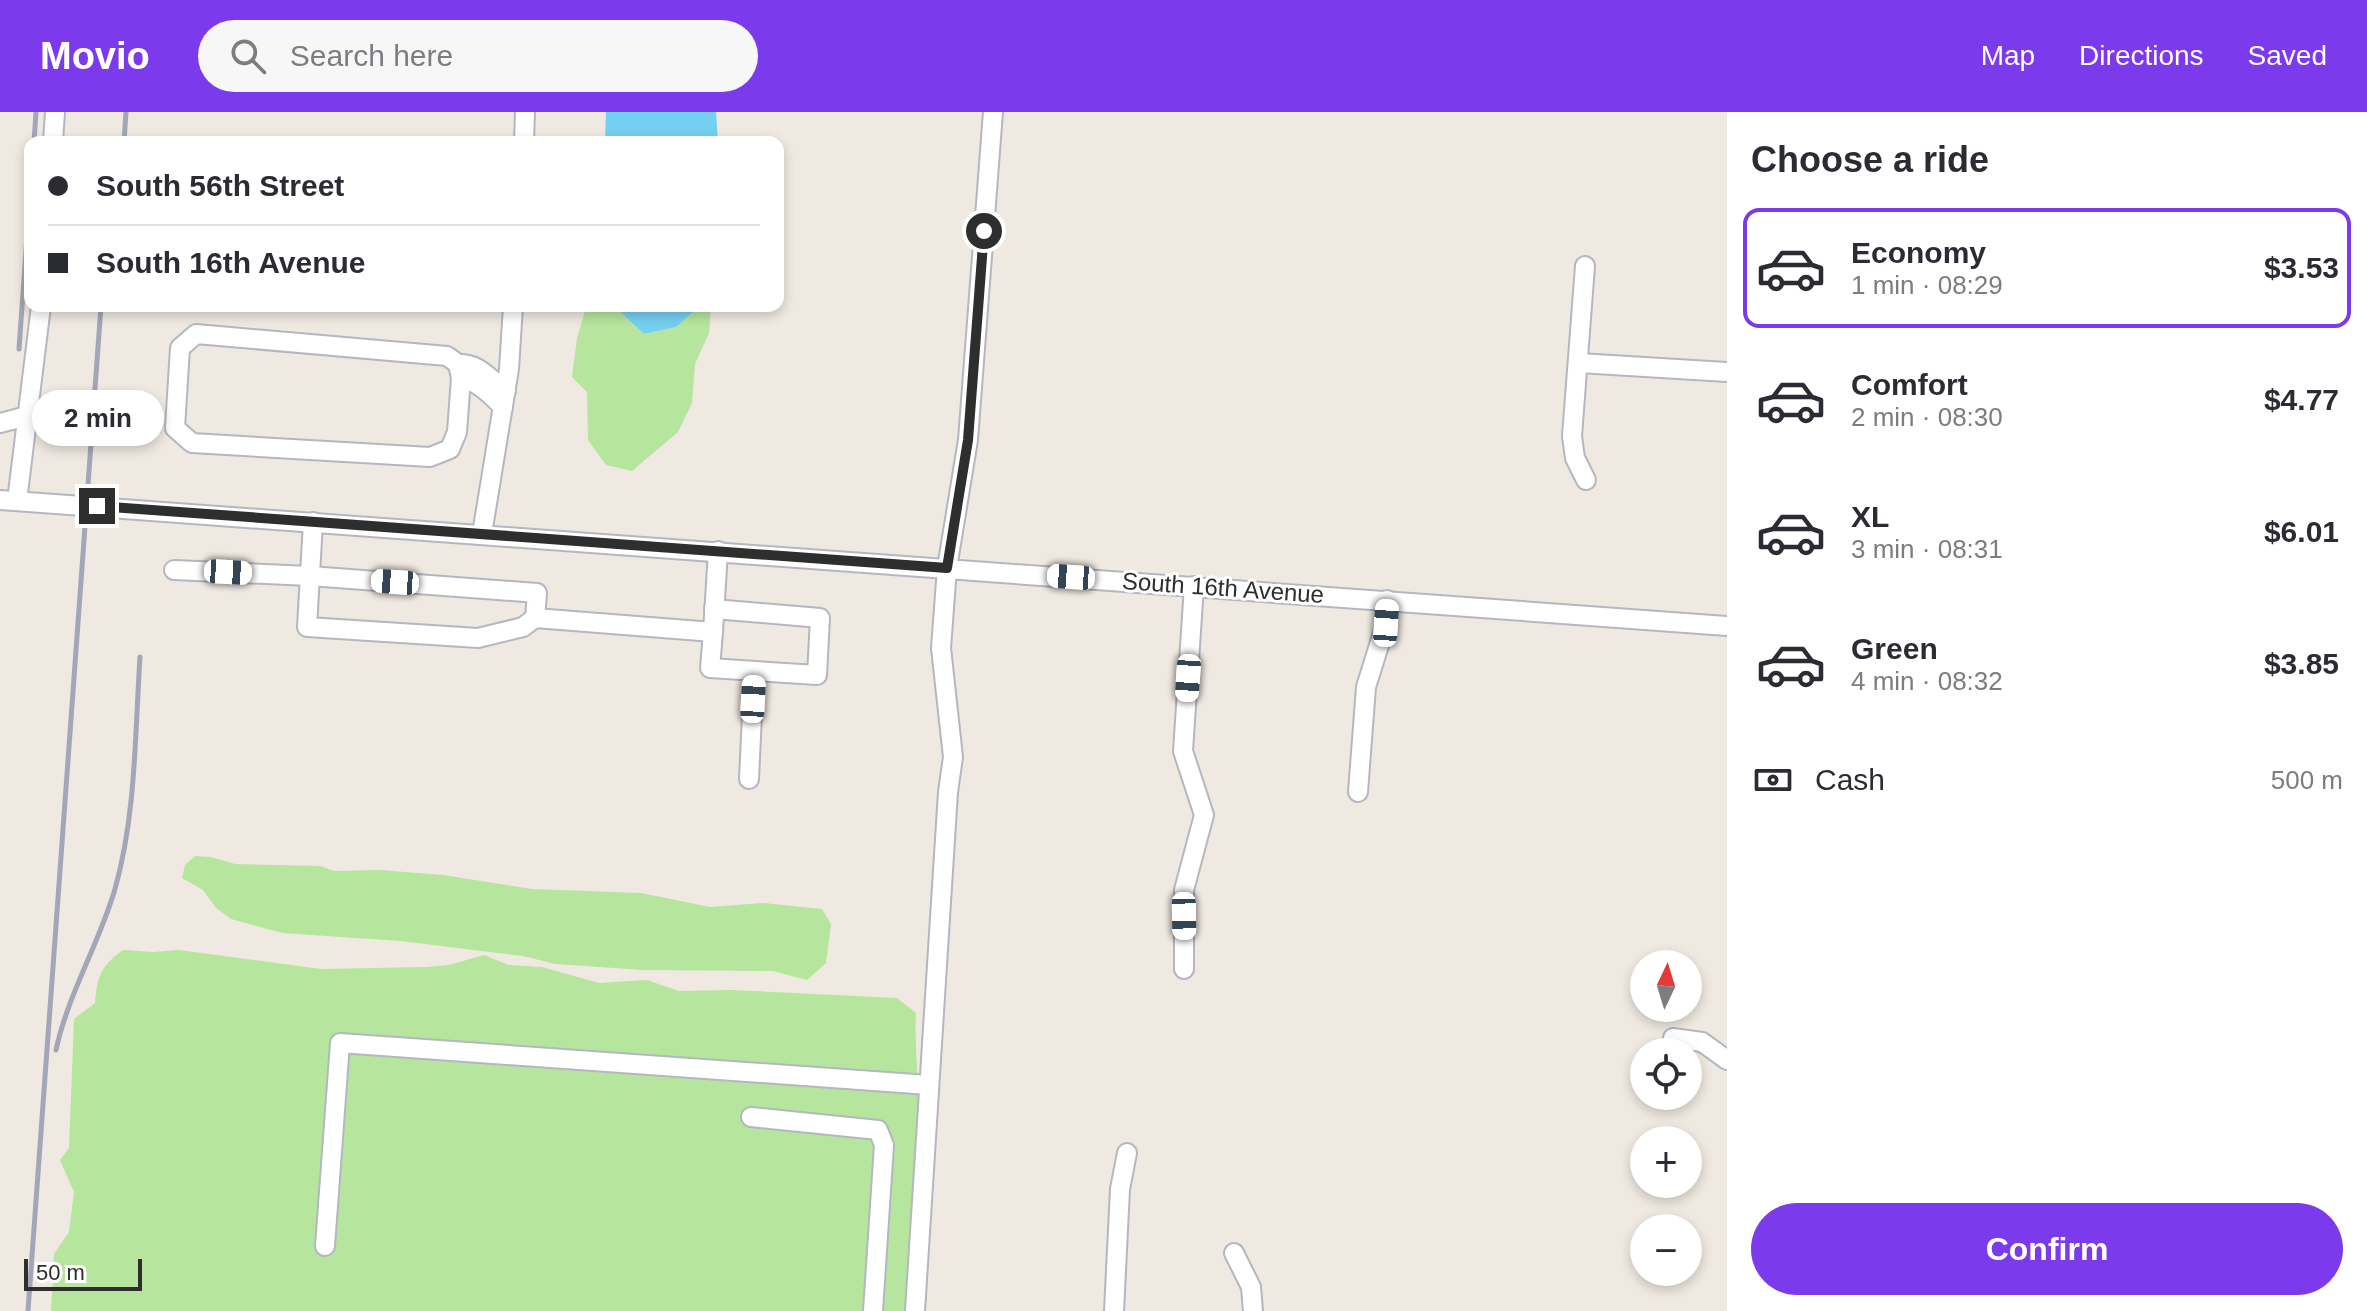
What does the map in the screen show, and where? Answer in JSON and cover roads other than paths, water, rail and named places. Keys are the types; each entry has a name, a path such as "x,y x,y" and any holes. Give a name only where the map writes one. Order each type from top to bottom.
{"street":[{"path":"53,136 55,112"},
{"path":"524,136 525,112"},
{"path":"915,1311 948,792 953,757 941,648 947,568 968,440 993,112"},
{"path":"1585,266 1572,436 1575,458 1586,480"},
{"path":"8,500 27,416 40,312"},
{"path":"482,534 504,399 512,312"},
{"path":"460,371 447,356 196,334 180,348 175,428 192,443 430,457 450,449 457,432 460,371 470,364 480,369 504,399"},
{"path":"1579,363 1727,372"},
{"path":"0,423 27,416"},
{"name":"South 16th Avenue","path":"8,500 1727,626"},
{"path":"313,522 307,627 478,638 523,627 535,618 713,632"},
{"path":"714,609 820,618 817,675 710,668 713,632 714,609 718,551"},
{"path":"174,570 310,576 537,593 535,618"},
{"path":"1184,969 1184,890 1204,815 1183,751 1194,586"},
{"path":"1358,792 1366,687 1386,623 1387,600"},
{"path":"749,779 754,672"},
{"path":"1702,1042 1727,1060"},
{"path":"325,1246 340,1043 929,1085"},
{"path":"751,1117 878,1130 884,1145 873,1311"},
{"path":"1114,1311 1120,1189 1127,1153"},
{"path":"1234,1253 1251,1287 1253,1311"}],"water":[{"path":"606,112 716,112 718,136 605,136"},
{"path":"620,312 693,312 676,327 644,334"}],"railway":[{"path":"34,136 36,112"},
{"path":"124,136 126,112"},
{"path":"19,349 24,279"},
{"path":"28,1311 101,312"},
{"path":"56,1050 68,1009 115,889 122,861 134,774 140,657"}]}
